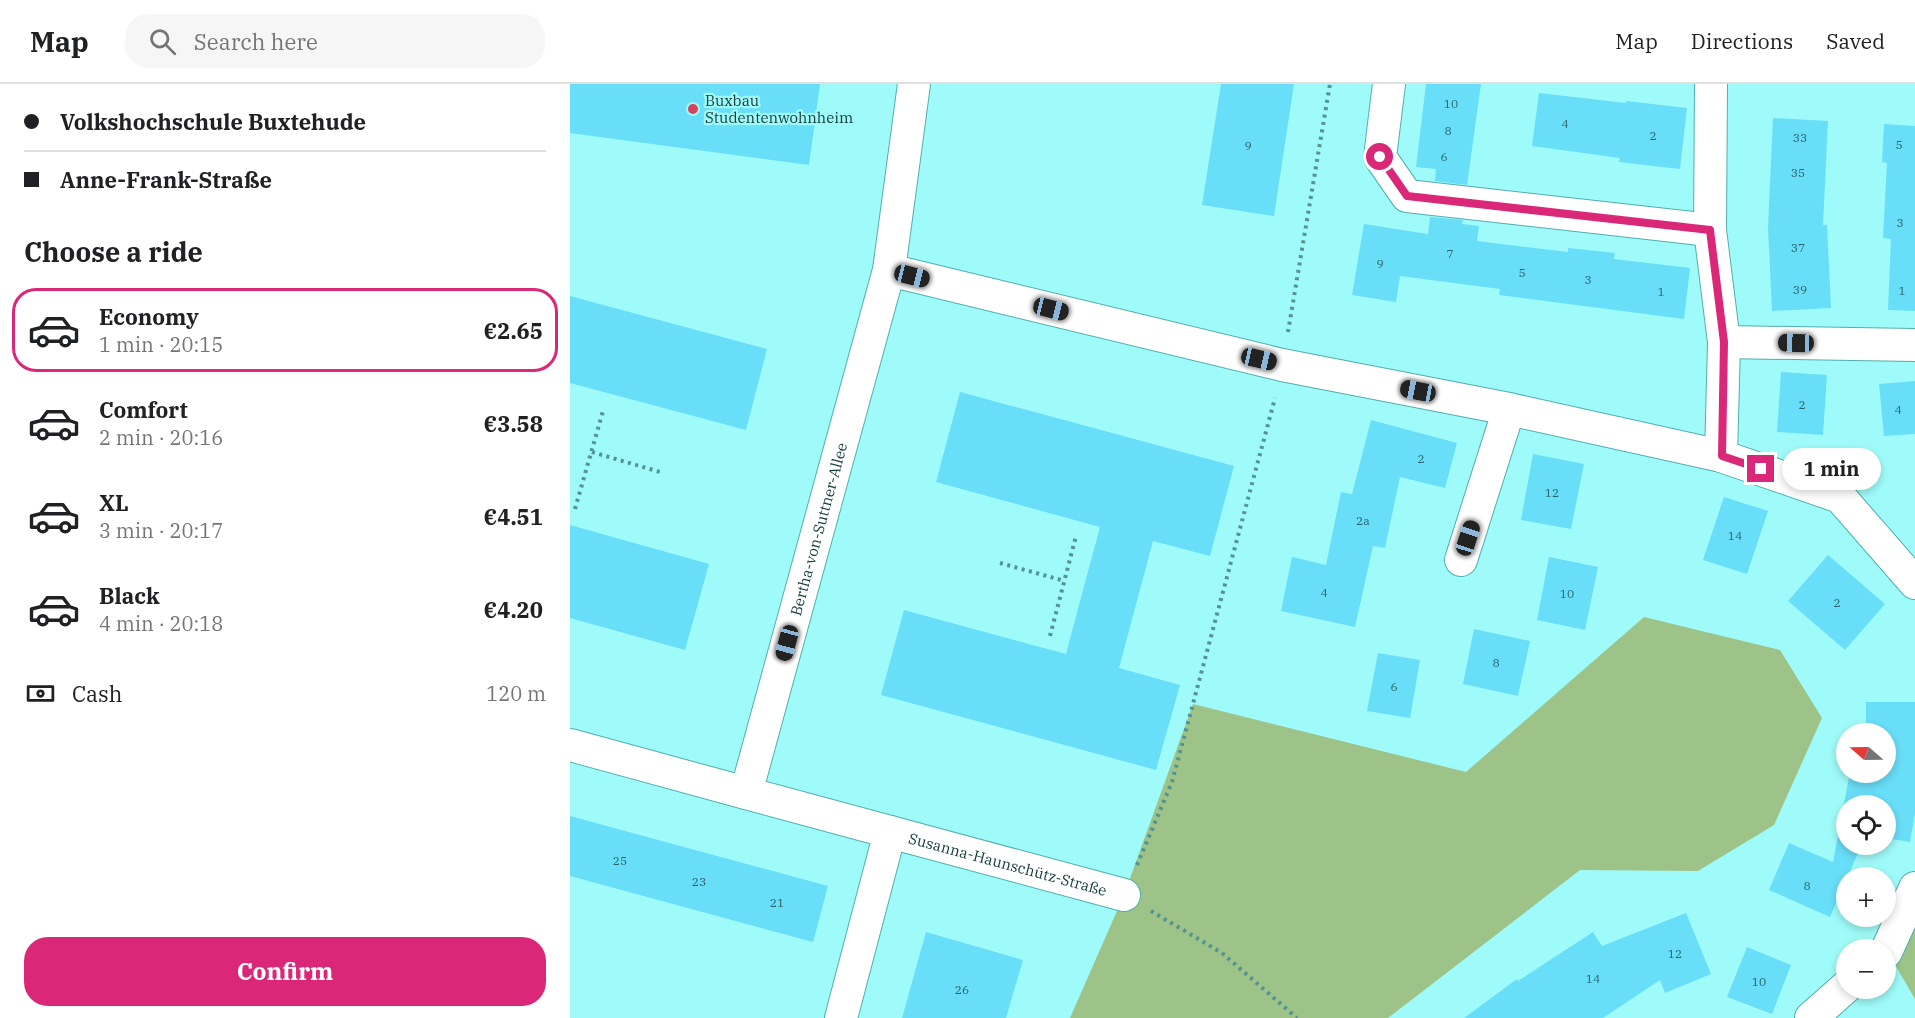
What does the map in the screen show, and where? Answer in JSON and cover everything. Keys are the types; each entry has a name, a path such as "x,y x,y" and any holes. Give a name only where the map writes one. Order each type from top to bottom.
{"street":[{"name":"Bertha-von-Suttner-Allee","path":"746,793 888,270 914,84"},
{"path":"1389,84 1380,157 1407,196 1710,230"},
{"path":"1711,84 1710,230 1724,342 1722,456"},
{"path":"888,270 1282,365 1509,409 1722,456 1840,497 1915,583"},
{"path":"1724,342 1915,345"},
{"path":"1461,560 1509,409"},
{"path":"570,745 746,793"},
{"name":"Susanna-Haunschütz-Straße","path":"746,793 1124,895"},
{"name":"Susanna-Haunschütz-Straße","path":"841,1018 890,832"},
{"path":"1892,939 1915,888"},
{"path":"1811,1018 1836,996"}],"path":[{"path":"1298,1018 1222,953 1124,895 1172,782 1270,417 1282,365 1330,84"},
{"path":"575,508 603,411"},
{"path":"592,452 660,472"},
{"path":"1050,636 1076,536"},
{"path":"1000,563 1065,581"}],"green space":[{"path":"1644,617 1780,650 1822,718 1774,825 1698,871 1580,870 1388,1018 1070,1018 1124,895 1193,704 1466,772"},
{"path":"1915,888 1915,999 1896,966 1896,939 1892,939"}],"building":[{"name":"Buxbau Studentenwohnheim","path":"570,84 820,84 809,165 570,133"},
{"path":"1221,84 1294,84 1274,216 1202,205"},
{"path":"1426,84 1481,84 1467,185 1435,181 1436,169 1416,167"},
{"path":"1539,93 1687,108 1680,169 1619,162 1620,158 1532,146"},
{"path":"1773,118 1828,121 1823,225 1827,225 1831,308 1772,311 1768,227"},
{"path":"1884,124 1915,126 1915,311 1888,310 1891,239 1883,238 1887,163 1882,162"},
{"path":"1430,217 1463,220 1462,224 1479,226 1477,241 1568,252 1568,248 1615,253 1614,259 1690,268 1684,319 1499,295 1500,289 1400,276 1396,302 1352,295 1364,224 1428,234"},
{"path":"570,296 767,349 746,430 570,383"},
{"path":"1781,372 1827,375 1823,435 1777,432"},
{"path":"1915,381 1915,434 1884,436 1879,384"},
{"path":"960,392 1234,466 1210,556 1153,541 1119,668 1180,685 1156,770 881,695 904,610 1066,654 1100,527 936,482"},
{"path":"1371,420 1457,443 1445,488 1400,477 1385,548 1373,546 1355,627 1281,611 1292,557 1326,565 1341,492 1352,494"},
{"path":"1533,454 1584,464 1571,529 1521,520"},
{"path":"1724,497 1768,511 1747,574 1703,560"},
{"path":"570,525 709,564 685,650 570,618"},
{"path":"1828,555 1885,604 1845,650 1788,601"},
{"path":"1549,557 1598,567 1585,630 1537,620"},
{"path":"1474,629 1530,641 1518,696 1463,684"},
{"path":"1378,653 1420,660 1410,718 1367,711"},
{"path":"1866,702 1915,702 1915,813 1910,842 1896,840 1896,795 1846,795 1848,783 1896,783 1896,723 1866,723"},
{"path":"570,816 828,886 813,942 570,876"},
{"path":"1789,843 1833,862 1836,846 1836,855 1857,855 1852,867 1836,867 1836,903 1830,917 1769,890"},
{"path":"1686,913 1711,974 1665,993 1660,980 1603,1018 1464,1018 1517,979 1518,981 1593,932 1602,946"},
{"path":"926,932 1023,960 1006,1018 902,1018"},
{"path":"1747,947 1791,965 1772,1014 1727,997"}],"place":[{"name":"Buxbau Studentenwohnheim","path":"693,109"}],"route":[{"path":"1380,157 1407,196 1710,230 1724,342 1722,456 1761,469"}]}
